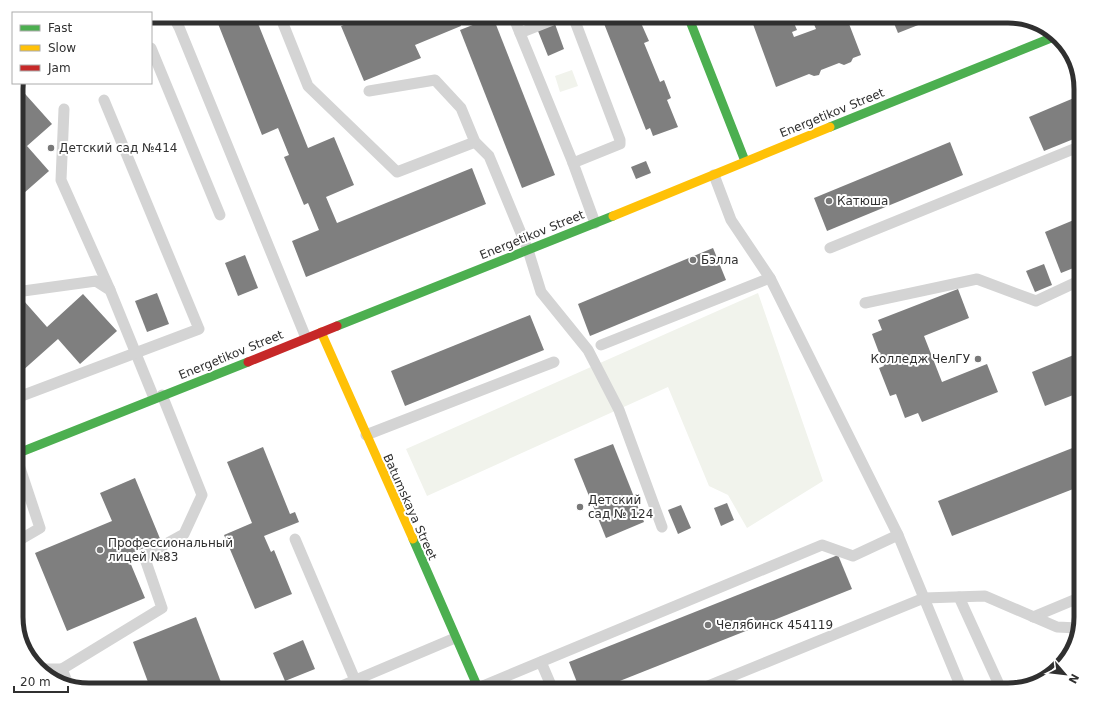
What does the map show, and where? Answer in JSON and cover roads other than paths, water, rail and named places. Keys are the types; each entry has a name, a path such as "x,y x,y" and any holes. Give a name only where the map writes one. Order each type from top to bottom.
{"street":[{"path":"691,23 745,161"},
{"name":"Energetikov Street","path":"23,452 528,250 1051,38"},
{"name":"Batumskaya Street","path":"321,332 475,683"}],"lane":[{"path":"177,23 306,338"},
{"path":"283,23 308,86 397,172 475,142"},
{"path":"516,23 573,163 595,223"},
{"path":"520,33 545,23"},
{"path":"573,163 620,144 620,140 575,23"},
{"path":"152,50 220,215"},
{"path":"369,91 435,80 461,108 475,142 488,156 528,250 541,292 588,350 619,410 662,527"},
{"path":"23,395 199,329 104,100"},
{"path":"48,669 62,670 162,608 144,556 184,534 202,495 158,397 136,353 110,290 61,180 64,109"},
{"path":"830,248 1074,149"},
{"path":"714,175 731,220 770,278 898,535 959,683"},
{"path":"601,345 770,278"},
{"path":"865,303 977,279 1036,301 1074,283"},
{"path":"23,291 96,281 110,290"},
{"path":"366,435 554,362"},
{"path":"23,476 40,528 23,538"},
{"path":"492,683 822,544 853,556 898,535"},
{"path":"294,540 355,680"},
{"path":"715,683 924,598 985,596 1057,626 1073,628"},
{"path":"959,597 998,683"},
{"path":"1033,617 1074,601"},
{"path":"348,683 455,638"},
{"path":"541,662 550,683"},
{"path":"62,670 65,678"}],"place":[{"name":"Детский сад №414","path":"51,148"},
{"name":"Катюша","path":"829,201"},
{"name":"Бэлла","path":"693,260"},
{"name":"Колледж ЧелГУ","path":"978,359"},
{"name":"Детский сад № 124","path":"580,507"},
{"name":"Профессиональный лицей №83","path":"100,550"},
{"name":"Челябинск 454119","path":"708,625"}]}
